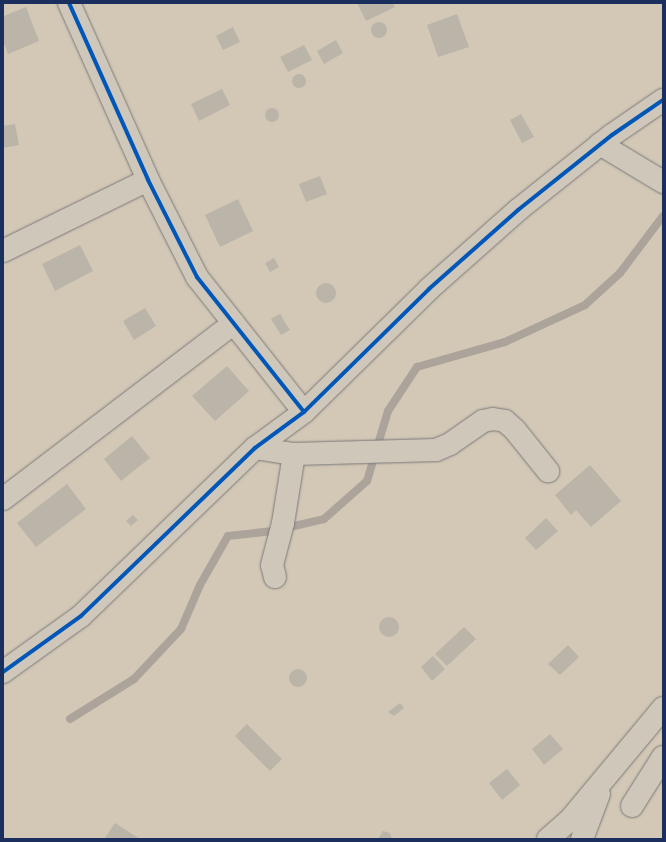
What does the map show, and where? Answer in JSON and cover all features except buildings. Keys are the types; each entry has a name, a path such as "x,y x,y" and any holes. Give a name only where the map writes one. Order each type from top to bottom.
{"street":[{"path":"70,3 148,180 197,278 304,412"},
{"path":"3,672 81,616 255,448 304,412 429,288 518,210 600,144 663,100"},
{"path":"600,144 663,182"},
{"path":"3,251 148,180"},
{"path":"3,499 234,323"},
{"path":"255,448 294,454 436,450 450,444 483,421 493,419 505,421 515,430 548,471"},
{"path":"276,577 272,565 283,523 294,454"},
{"path":"548,839 570,821 663,708"},
{"path":"632,806 663,757"},
{"path":"582,839 603,782"}],"waterway":[{"path":"70,719 134,679 181,629 200,585 228,536 273,531 324,519 367,481 388,411 417,367 505,342 585,305 620,273 663,216"}],"cycle path":[{"path":"69,3 148,180 197,277 304,412"},
{"path":"3,672 81,616 255,448 304,412 429,289 518,210 612,135 663,100"}]}
